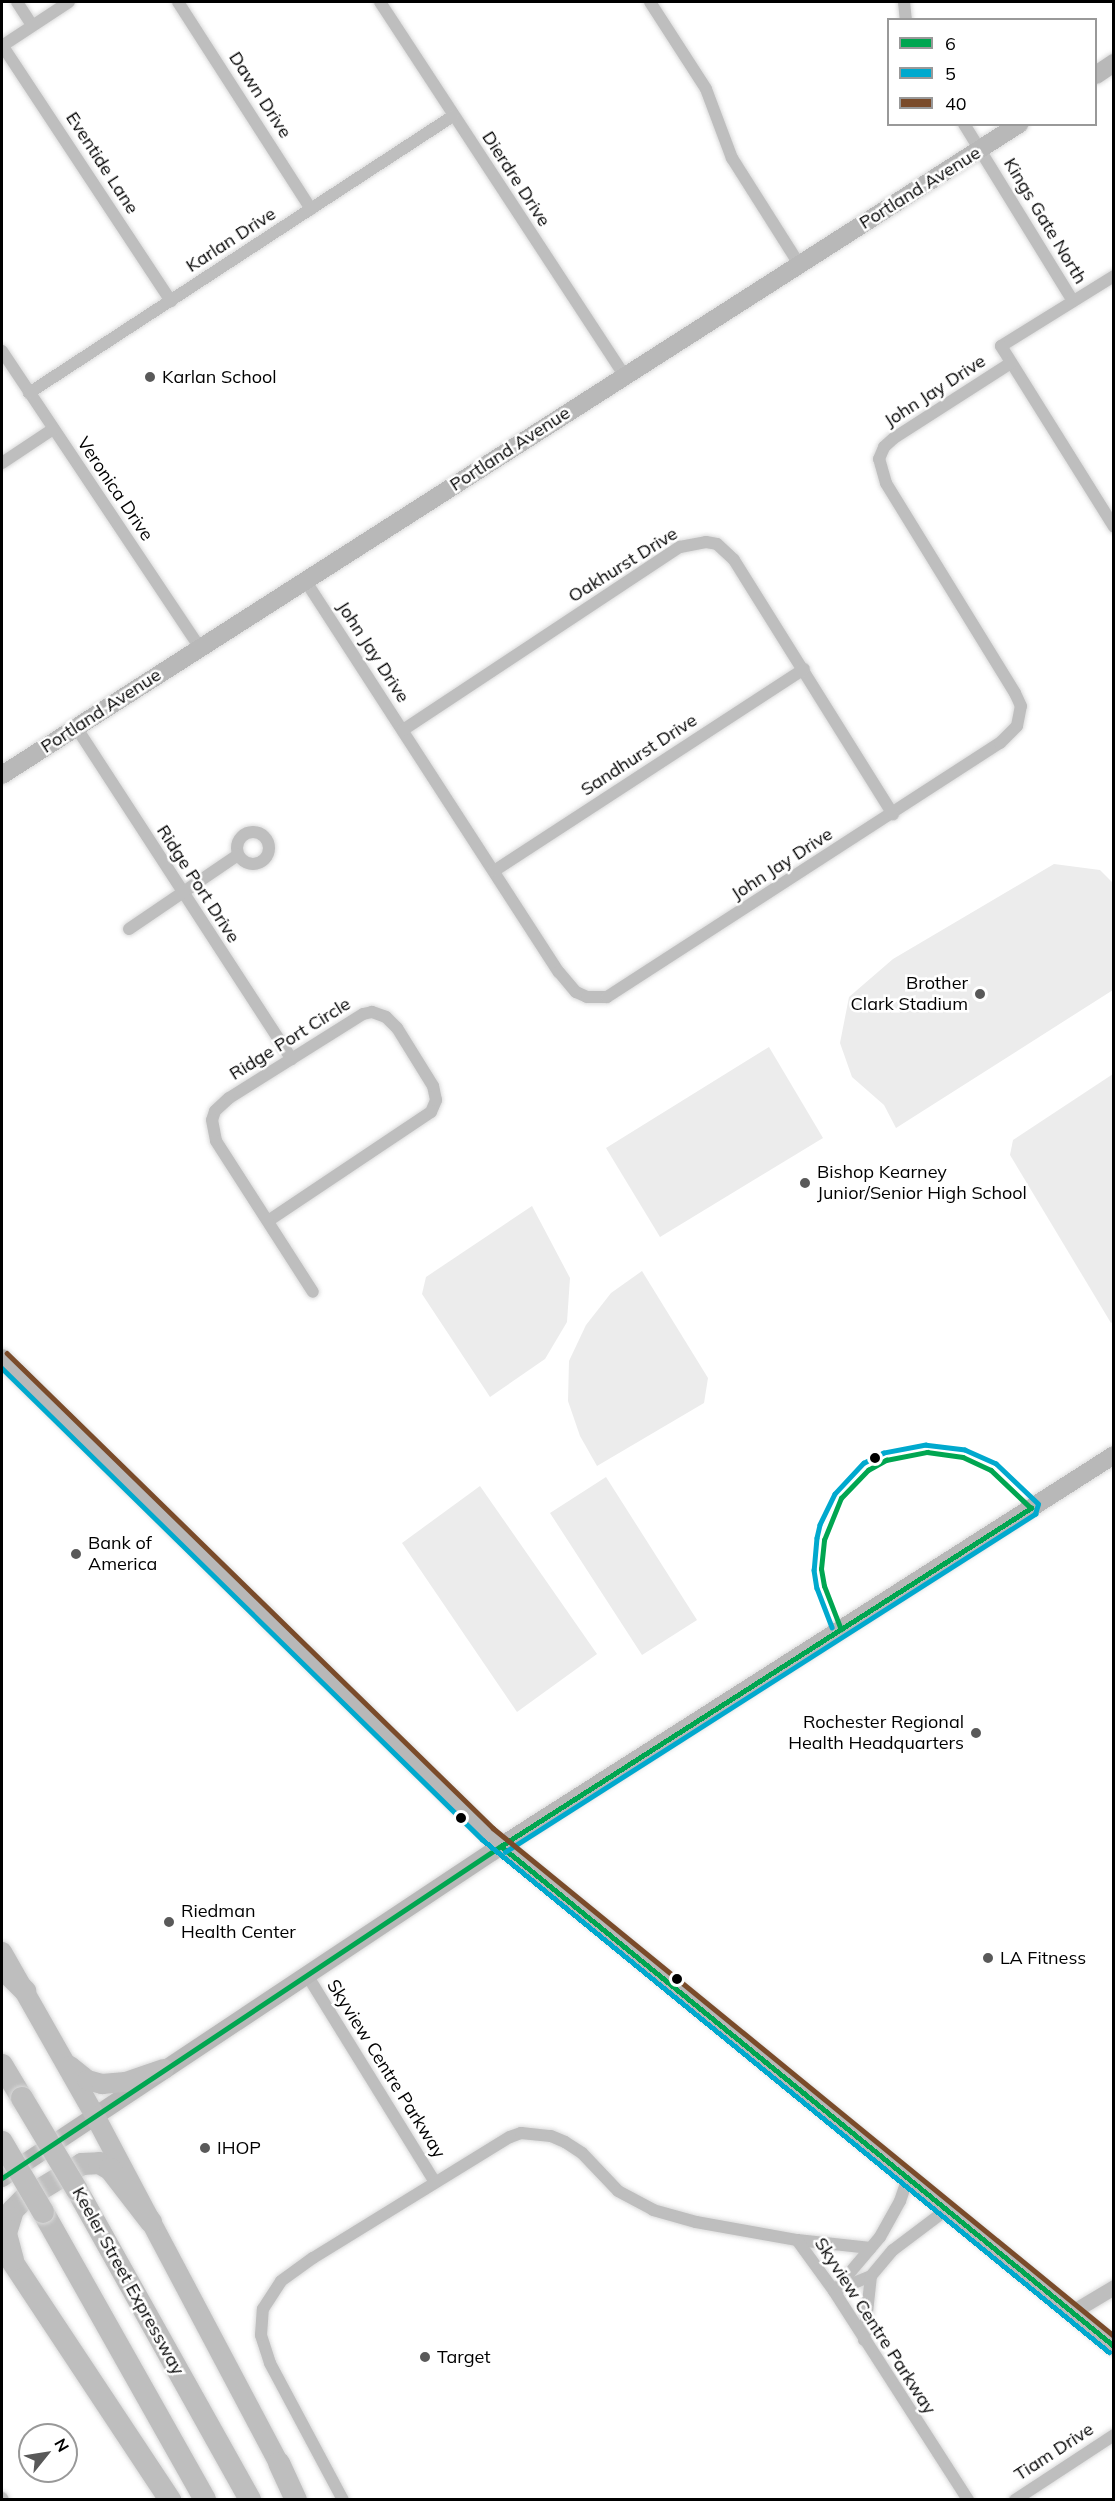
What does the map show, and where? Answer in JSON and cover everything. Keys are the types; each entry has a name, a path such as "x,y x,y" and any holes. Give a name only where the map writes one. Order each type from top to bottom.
{"highway":[{"path":"2,1968 25,1991"},
{"name":"Keeler Street Expressway","path":"2,2065 76,2190 250,2499"},
{"path":"2,2142 205,2499"},
{"path":"17,2270 6,2238 10,2214 23,2200 78,2165 99,2163 110,2169 151,2222"},
{"path":"2,2246 170,2499"},
{"path":"279,2463 298,2499"}],"main road":[{"path":"1097,74 1113,63"},
{"name":"Portland Avenue","path":"2,775 1016,126"},
{"path":"2,1358 501,1846 1113,2346"},
{"path":"2,2178 501,1846 1113,1455"},
{"path":"2,1952 95,2116 279,2463"},
{"path":"60,2054 77,2073 98,2084 126,2082 164,2069"}],"street":[{"path":"17,2 32,25"},
{"path":"2,45 69,2"},
{"name":"Dawn Drive","path":"177,2 311,209"},
{"name":"Dierdre Drive","path":"380,2 624,375"},
{"path":"650,2 706,89 732,158 799,264"},
{"path":"904,2 906,18"},
{"name":"Eventide Lane","path":"2,45 171,301"},
{"name":"Karlan Drive","path":"30,393 453,116"},
{"name":"Kings Gate North","path":"965,126 1073,301 1113,276"},
{"path":"1073,301 1001,346 1113,527"},
{"name":"Veronica Drive","path":"2,351 200,648"},
{"name":"John Jay Drive","path":"305,580 568,984 576,992 597,999 607,997 626,987 892,814 1011,734 1021,717 1021,706 1015,693 886,483 879,459 884,447 894,438 1011,363"},
{"path":"2,463 53,429"},
{"name":"Oakhurst Drive","path":"403,730 680,547 706,542 727,551 804,669 892,814"},
{"name":"Sandhurst Drive","path":"494,871 804,669"},
{"name":"Ridge Port Drive","path":"76,727 292,1059"},
{"path":"129,929 238,855"},
{"name":"Ridge Port Circle","path":"380,1013 397,1028 433,1086 436,1100 431,1112 419,1122 268,1221 216,1141 212,1120 221,1103 292,1059 363,1014 380,1013"},
{"path":"268,1221 313,1292"},
{"name":"Skyview Centre Parkway","path":"307,1976 435,2182"},
{"name":"Skyview Centre Parkway","path":"343,2499 270,2364 262,2344 263,2310 281,2281 293,2272 435,2182 510,2137 521,2133 551,2136 582,2153 618,2191 637,2204 675,2217 797,2240 834,2291 968,2499"},
{"path":"834,2291 871,2248 900,2201 908,2178"},
{"path":"834,2291 871,2277 893,2250 946,2210"},
{"path":"797,2240 871,2248"},
{"path":"864,2340 871,2277"},
{"path":"1072,2312 1113,2287"},
{"name":"Tiam Drive","path":"1015,2499 1113,2435"}],"shaded area":[{"name":"Brother Clark Stadium","path":"1054,864 1100,870 1113,883 1113,990 896,1128 884,1105 852,1077 840,1043 849,997 893,959"},
{"path":"769,1047 823,1138 660,1237 606,1148"},
{"path":"1113,1074 1114,1321 1111,1323 1010,1155 1013,1140"},
{"path":"532,1206 570,1278 567,1322 545,1359 490,1397 422,1294 426,1277"},
{"path":"642,1271 708,1378 704,1403 597,1466 580,1436 568,1401 569,1361 586,1325 611,1293"},
{"path":"606,1477 697,1620 642,1655 550,1513"},
{"path":"480,1486 597,1654 517,1712 402,1543"}],"transit line":[{"name":"40","path":"7,1353 493,1828 1114,2336"},
{"name":"5","path":"2,1368 483,1840 1109,2352"},
{"name":"5","path":"505,1852 1035,1514 1038,1504 996,1464 965,1450 926,1445 884,1453 864,1463 835,1494 820,1525 817,1538 814,1570 817,1588 832,1627"},
{"name":"6","path":"841,1630 824,1586 821,1569 824,1540 841,1498 868,1470 886,1460 927,1452 963,1457 991,1470 1031,1508"},
{"name":"6","path":"2,2178 501,1846 1031,1508"},
{"name":"6","path":"501,1846 1114,2346"}],"place":[{"name":"Karlan School","path":"150,377"},
{"name":"Brother Clark Stadium","path":"980,994"},
{"name":"Bishop Kearney Junior/Senior High School","path":"805,1183"},
{"name":"Bank of America","path":"76,1554"},
{"name":"Rochester Regional Health Headquarters","path":"976,1733"},
{"name":"Riedman Health Center","path":"169,1922"},
{"name":"LA Fitness","path":"988,1958"},
{"name":"IHOP","path":"205,2148"},
{"name":"Target","path":"425,2357"}]}
